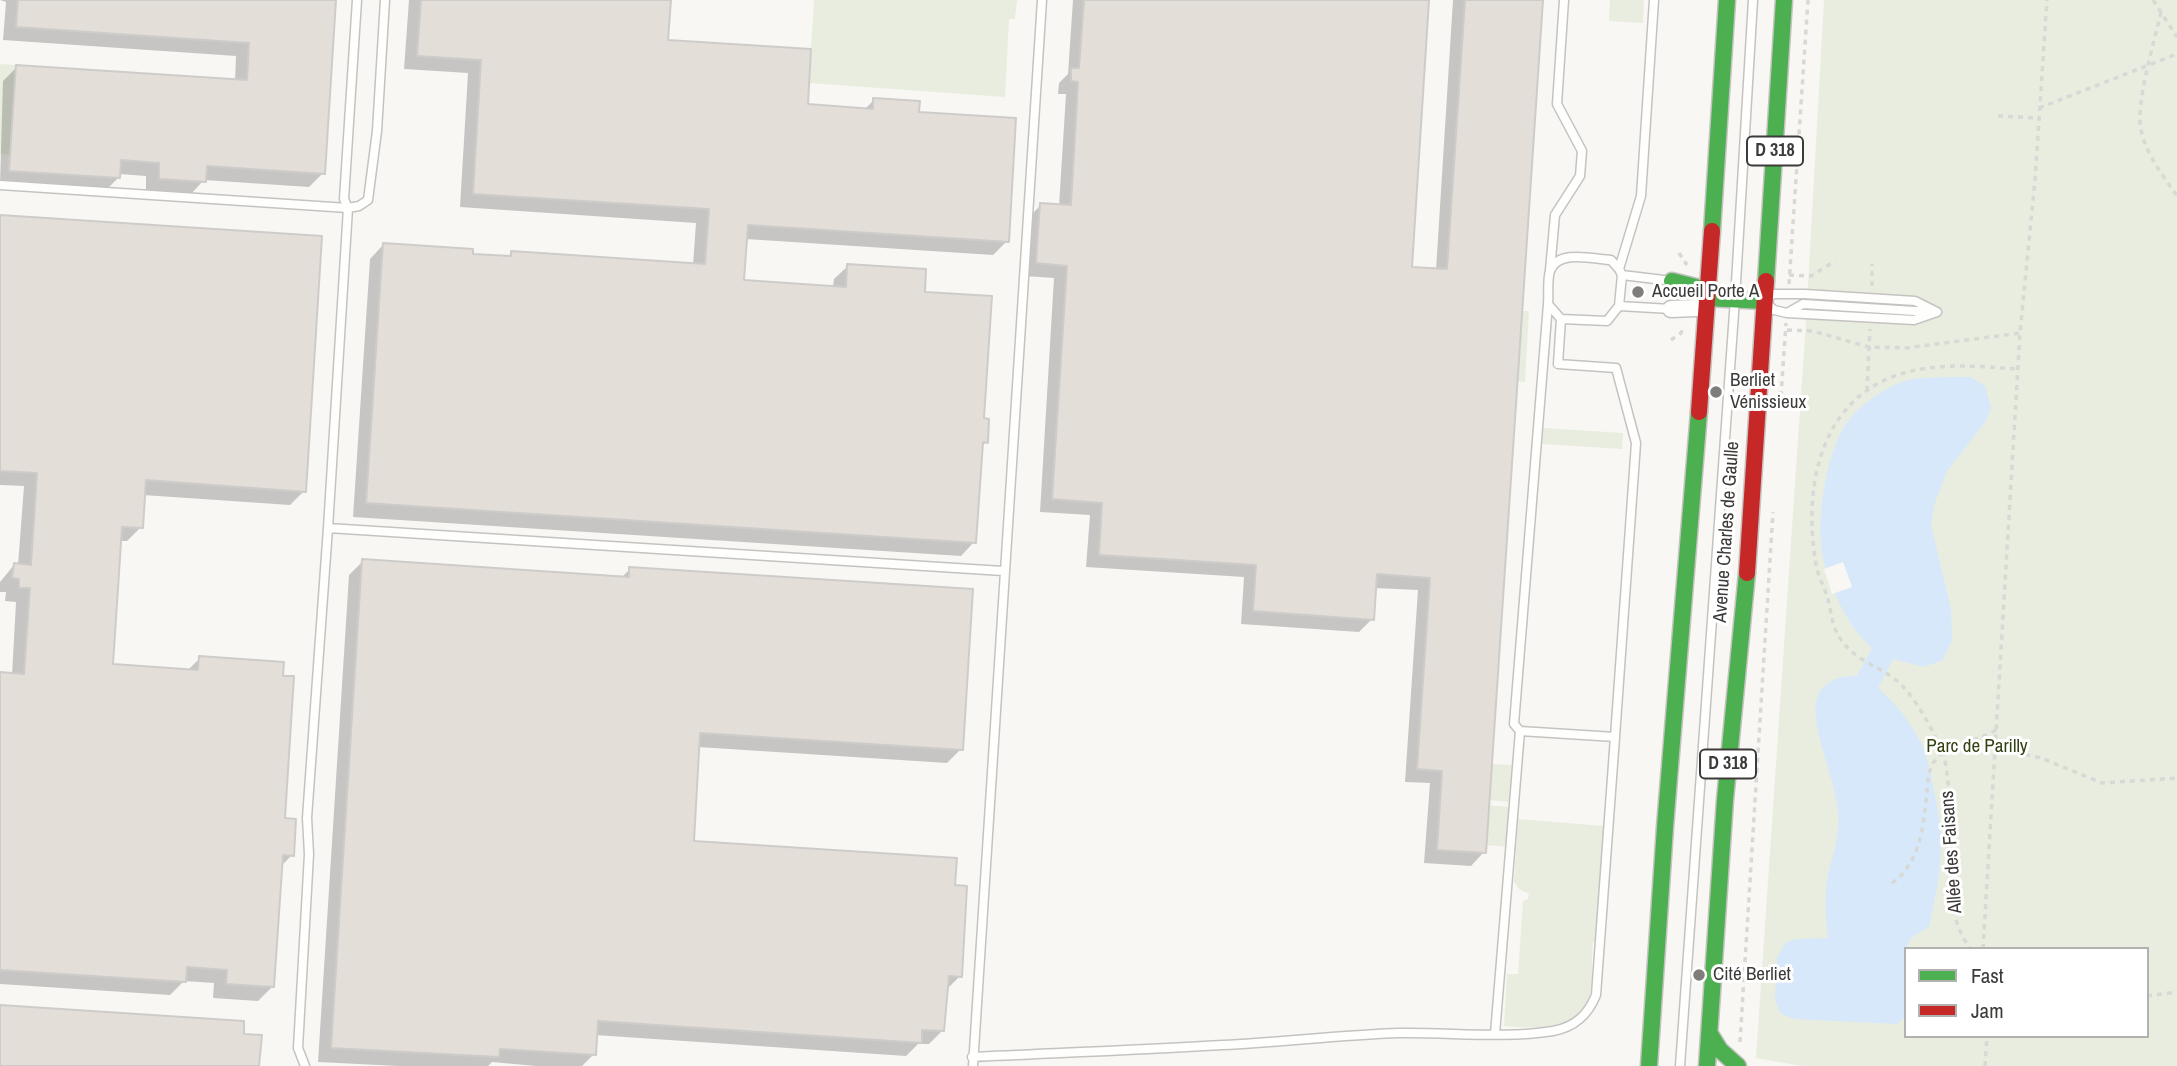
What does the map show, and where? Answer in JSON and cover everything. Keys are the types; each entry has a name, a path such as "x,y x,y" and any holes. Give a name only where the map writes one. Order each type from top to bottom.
{"main road":[{"name":"Avenue Charles de Gaulle","path":"1649,1066 1660,889 1708,298 1727,0"},
{"name":"Avenue Charles de Gaulle","path":"1707,1066 1725,800 1747,574 1784,0"},
{"path":"1672,281 1696,287 1708,298 1764,301"},
{"path":"1710,1034 1732,1063 1739,1058"}],"street":[{"path":"1671,309 1696,308 1708,298"}],"lane":[{"path":"305,1066 298,1048 309,853 307,818 348,208 344,199 357,0"},
{"path":"0,185 348,208 359,206 368,200 377,131 385,0"},
{"path":"1042,0 973,1061 1399,1033 1495,1034 1554,1031 1583,1018 1596,995 1636,443 1616,368 1558,364 1561,319 1548,304"},
{"path":"1495,1034 1520,731 1514,724 1555,215 1580,176 1582,151 1558,104 1564,0"},
{"path":"1561,319 1607,321 1619,306 1620,272 1641,196 1654,0"},
{"path":"1680,1066 1735,299 1753,0"},
{"path":"1550,270 1559,260 1567,257 1611,260 1620,272 1672,281"},
{"path":"1789,293 1803,304"},
{"path":"1789,293 1915,302 1937,312 1914,320 1787,313 1774,310 1764,301 1773,294 1789,293"},
{"path":"1787,313 1803,304 1937,312"},
{"path":"1619,306 1671,309"},
{"path":"328,528 1003,570"},
{"path":"1520,731 1615,737"}],"path":[{"path":"1791,265 1808,0"},
{"path":"1983,947 2020,333 2047,0"},
{"path":"2153,0 2177,37"},
{"path":"2161,12 2142,97 2140,128 2149,153 2177,196"},
{"path":"2039,108 2177,54"},
{"path":"1998,116 2038,118"},
{"path":"1671,341 1681,333 1685,324"},
{"path":"1781,397 1786,330 1813,331 1869,347 1906,348 2020,333"},
{"name":"Allée des Faisans","path":"1969,947 1954,914 1951,820 1943,751 1915,704 1895,680 1848,650 1836,633 1818,571 1812,527 1815,480 1824,444 1843,411 1877,384 1909,371 1943,365 2018,369"},
{"path":"1739,1058 1773,505"},
{"path":"1892,883 1905,875 1915,855 1933,763 1943,751 1997,729"},
{"path":"1996,748 2040,758 2102,783 2177,778"},
{"path":"2149,996 2177,992"},
{"path":"1985,1066 1987,1038"}],"green space":[{"path":"814,0 1017,0 1015,19 1009,19 1005,97 809,83"},
{"path":"1610,0 1644,0 1643,23 1609,21"},
{"name":"Parc de Parilly","path":"1824,0 2177,0 2177,1066 1802,1066 1756,1058"},
{"path":"0,64 16,65 10,155 0,154"},
{"path":"1522,311 1529,311 1525,382 1517,381"},
{"path":"1543,428 1623,433 1622,449 1542,444"},
{"path":"1492,764 1512,765 1510,802 1489,800"},
{"path":"1489,805 1509,807 1507,847 1486,845"},
{"path":"1518,819 1604,826 1590,995 1583,1012 1574,1019 1551,1026 1504,1026 1507,974 1518,974 1523,901 1528,899 1529,894 1519,889 1514,882"}],"water":[{"path":"1970,377 1985,386 1991,408 1986,421 1947,471 1934,505 1931,525 1951,609 1952,640 1943,660 1924,667 1893,659 1878,688 1912,727 1924,751 1939,820 1939,874 1929,927 1911,938 1907,947 1904,947 1904,1018 1897,1024 1794,1019 1780,1013 1775,999 1777,957 1786,942 1828,938 1826,887 1838,831 1836,799 1817,726 1816,702 1822,689 1831,681 1857,676 1872,648 1845,614 1826,570 1820,529 1826,476 1837,441 1853,415 1888,388 1913,379"}],"pier":[{"path":"1843,562 1852,587 1832,594 1824,569"}],"building":[{"path":"18,0 336,0 325,174 207,166 206,182 159,179 159,163 121,160 120,178 9,171 16,65 247,80 249,43 16,27"},
{"path":"421,0 671,0 668,40 811,49 808,104 873,109 873,98 920,101 919,112 1016,118 1009,242 748,225 744,280 846,287 847,264 926,269 925,292 992,296 984,418 989,419 988,443 983,442 976,543 366,503 383,243 473,249 473,254 511,256 511,251 705,264 709,209 473,194 481,60 417,56"},
{"path":"1084,0 1429,0 1412,267 1447,269 1465,0 1543,0 1486,853 1437,850 1442,771 1417,769 1430,578 1377,574 1374,620 1253,611 1256,565 1099,555 1102,503 1052,499 1067,266 1036,263 1040,203 1071,205 1078,82 1071,81 1071,68 1079,68"},
{"path":"0,215 322,236 306,492 146,480 143,528 122,527 113,664 198,670 199,656 284,662 283,676 294,676 285,818 296,819 294,856 283,855 274,987 226,984 227,970 187,967 186,982 0,970 0,672 24,674 30,588 19,588 19,579 12,578 14,563 31,565 37,473 0,471"},
{"path":"362,559 629,577 629,567 973,589 963,750 700,733 694,841 957,858 955,885 967,886 962,977 949,976 944,1031 922,1030 922,1043 598,1021 596,1055 500,1049 499,1057 331,1048"},
{"path":"0,1005 244,1021 244,1034 262,1035 259,1066 0,1066"}],"traffic: fast":[{"path":"1712,231 1727,0"},
{"path":"1766,281 1784,0"},
{"path":"1672,281 1696,287 1708,298 1764,301"},
{"path":"1649,1066 1665,827 1699,412"},
{"path":"1707,1066 1725,800 1747,573"},
{"path":"1710,1034 1720,1050 1738,1066"}],"traffic: jam":[{"path":"1699,412 1712,231"},
{"path":"1747,573 1766,281"}],"place":[{"name":"Accueil Porte A","path":"1638,292"},
{"name":"Berliet Vénissieux","path":"1716,392"},
{"name":"Cité Berliet","path":"1699,975"}]}
